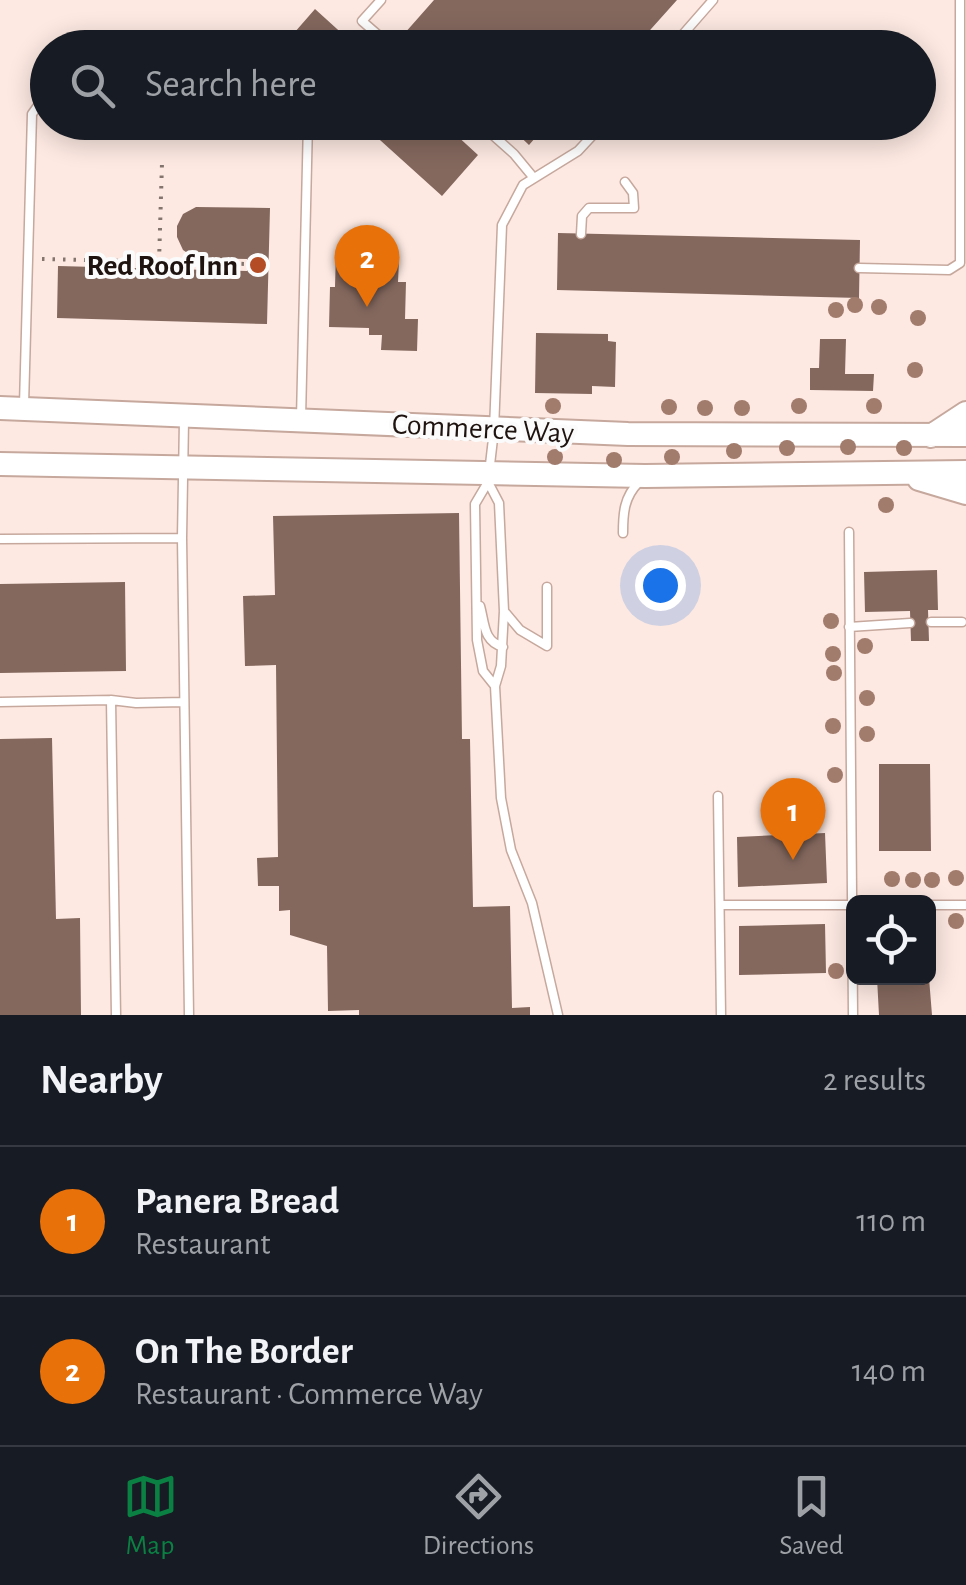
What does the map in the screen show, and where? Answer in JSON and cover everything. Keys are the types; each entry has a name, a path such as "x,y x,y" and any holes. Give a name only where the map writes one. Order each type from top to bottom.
{"street":[{"name":"Commerce Way","path":"0,408 301,418 494,430 966,435"},
{"path":"931,436 966,413"},
{"name":"Commerce Way","path":"0,464 488,477 966,472"},
{"path":"892,472 966,492"}],"lane":[{"path":"372,30 362,21 380,0"},
{"path":"687,30 714,0"},
{"path":"859,268 950,270 960,263 960,0"},
{"path":"24,408 31,140"},
{"path":"301,418 308,140"},
{"path":"498,140 533,177"},
{"path":"495,686 482,671 476,640 475,504 488,477 494,430 502,224 516,192 588,140"},
{"path":"581,234 582,216 589,208 634,208 633,193 624,182"},
{"path":"184,413 182,538 189,1015"},
{"path":"623,533 623,509 631,490 646,476"},
{"path":"488,477 499,504 504,611 503,647 495,686 502,798 511,850 532,903 558,1015"},
{"path":"849,532 853,895"},
{"path":"0,539 182,538"},
{"path":"504,611 520,630 547,646 547,586"},
{"path":"476,592 487,638 503,647"},
{"path":"930,622 962,622"},
{"path":"849,626 910,624"},
{"path":"111,700 116,1015"},
{"path":"0,702 184,702"},
{"path":"718,796 721,1015"},
{"path":"720,905 846,905"},
{"path":"936,905 966,905"},
{"path":"854,985 854,1015"}],"path":[{"path":"160,262 162,163"},
{"path":"28,259 247,264"}],"building":[{"path":"434,0 677,0 650,30 408,30"},
{"path":"315,9 338,30 297,30"},
{"path":"380,140 462,140 478,155 442,196"},
{"name":"Red Roof Inn","path":"196,207 270,208 267,324 57,318 58,266 247,271 247,259 195,258 183,250 177,226 183,214"},
{"path":"558,233 860,240 859,298 557,290"},
{"path":"336,252 381,253 381,260 399,260 398,282 406,282 405,319 418,319 417,351 381,350 382,335 369,335 369,328 329,327"},
{"path":"536,333 608,334 608,341 616,342 615,387 592,386 592,394 535,393"},
{"path":"820,339 846,339 845,374 874,374 873,391 810,390 810,368 819,368"},
{"path":"459,513 462,739 470,739 473,907 510,906 512,1008 530,1007 530,1015 359,1015 359,1010 328,1011 327,946 290,935 290,910 279,911 279,886 258,886 257,858 278,857 276,665 245,666 243,596 275,595 273,516"},
{"path":"937,570 938,610 928,610 929,641 911,641 910,611 865,612 864,572"},
{"path":"125,582 126,671 0,673 0,584"},
{"path":"52,738 56,919 80,918 81,1015 0,1015 0,739"},
{"path":"879,764 930,764 931,851 879,851"},
{"path":"825,833 827,883 738,887 737,837"},
{"path":"825,924 826,973 739,975 739,926"},
{"path":"877,985 930,985 932,1015 879,1015"}],"place":[{"name":"Red Roof Inn","path":"258,265"},
{"name":"On The Border","path":"367,307"},
{"name":"Panera Bread","path":"793,860"}]}
